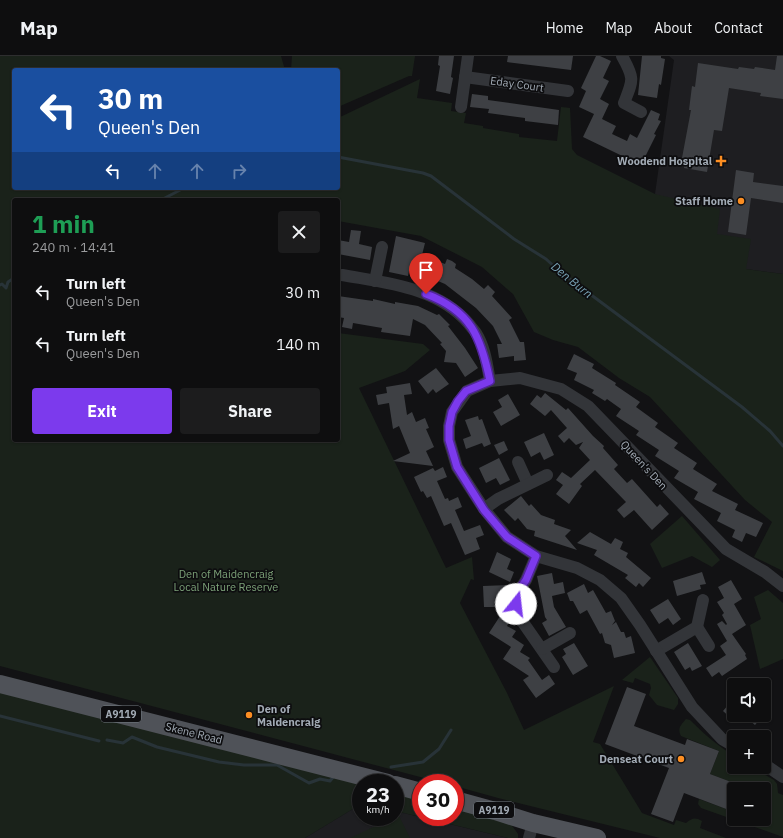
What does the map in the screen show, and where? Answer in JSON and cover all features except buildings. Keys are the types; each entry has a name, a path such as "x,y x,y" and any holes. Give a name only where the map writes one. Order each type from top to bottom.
{"main road":[{"name":"Skene Road","path":"0,684 353,774"},
{"name":"A9119","path":"464,802 495,811 531,830 596,838"}],"street":[{"path":"461,107 468,56"},
{"path":"622,56 629,68 632,82 624,104 641,112"},
{"name":"Eday Court","path":"465,77 568,91"},
{"path":"375,281 382,247"},
{"path":"342,275 414,290 439,299 460,314 476,333 485,355 490,381"},
{"name":"Queen's Den","path":"727,742 722,739 692,707 621,598 600,580 577,568 536,556 507,537 484,510 457,467 449,440 449,426 452,412 466,391 490,381 520,378 561,389 588,406 726,549 766,572 783,586"},
{"path":"518,462 528,484"},
{"path":"484,510 498,499 547,475"},
{"path":"536,556 526,580 519,590 516,604 522,621 554,667"},
{"path":"656,651 697,627 704,600"},
{"path":"697,627 709,646"},
{"path":"542,649 570,634"},
{"path":"771,769 783,777"}],"shaded area":[{"name":"Woodend Hospital","path":"669,56 783,56 783,274 746,269 717,234 655,194 674,60"},
{"path":"352,809 352,826 404,826 404,813 412,815 412,826 458,826 508,838 305,838"}],"green space":[{"name":"Den of Maidencraig Local Nature Reserve","path":"0,56 281,56 284,68 12,68 12,190 340,190 340,117 420,79 417,98 452,103 451,111 466,113 464,123 519,134 519,137 557,141 561,107 570,108 572,149 577,155 655,194 720,209 717,234 751,239 746,269 783,274 783,571 754,557 772,522 745,500 650,397 619,378 578,347 553,340 534,332 513,294 482,267 421,236 340,221 340,198 12,198 12,442 340,442 340,333 423,344 430,350 405,371 359,388 446,568 472,557 474,580 471,579 460,603 507,693 524,730 614,686 593,742 600,744 642,813 674,825 676,820 686,823 692,819 697,819 702,821 700,828 726,838 660,838 464,789 464,774 412,775 0,666"},
{"path":"292,56 415,56 412,76 340,106 340,68 291,68"},
{"path":"682,516 720,560 712,567 692,556 662,568 650,544"},
{"path":"768,590 783,603 783,659 760,669 750,625 761,619 754,597"},
{"path":"650,657 678,698 678,704 674,710 657,705 649,695 651,688 650,684 635,678 633,683 622,680"},
{"path":"0,690 352,782 352,809 305,838 0,838"},
{"path":"686,719 690,720 727,751 727,774 764,774 774,780 777,784 778,793 783,795 783,837 752,826 771,826 771,782 731,782 710,774 719,751 681,736 681,725"},
{"path":"404,794 412,797 412,815 404,813"},
{"path":"699,799 727,809 727,817 701,808 698,804"},
{"path":"464,809 508,820 518,834 518,838 508,838 458,826 464,826"},
{"path":"376,826 404,826 410,838 350,838"}],"waterway":[{"name":"Den Burn","path":"340,157 423,173 431,176 514,239 546,259 559,271 742,407 770,431 783,446"},
{"name":"Den Burn","path":"165,198 180,190"},
{"name":"Den Burn","path":"0,285 2,284 6,288 8,282 12,279"},
{"path":"0,716 99,741"},
{"path":"391,767 423,762 439,749 451,730"},
{"path":"107,740 123,743 132,737 157,747 219,762 244,765 277,765 309,783 320,779 330,781 334,776"}],"place":[{"name":"Woodend Hospital","path":"721,161"},
{"name":"Staff Home","path":"741,201"},
{"name":"Den of Maidencraig","path":"249,715"},
{"name":"Denseat Court","path":"681,759"}],"route":[{"path":"426,294 439,299 460,314 476,333 485,355 490,381 466,391 458,401 452,412 449,426 449,440 457,467 484,510 507,537 536,556 526,580 519,590 516,604"}]}
